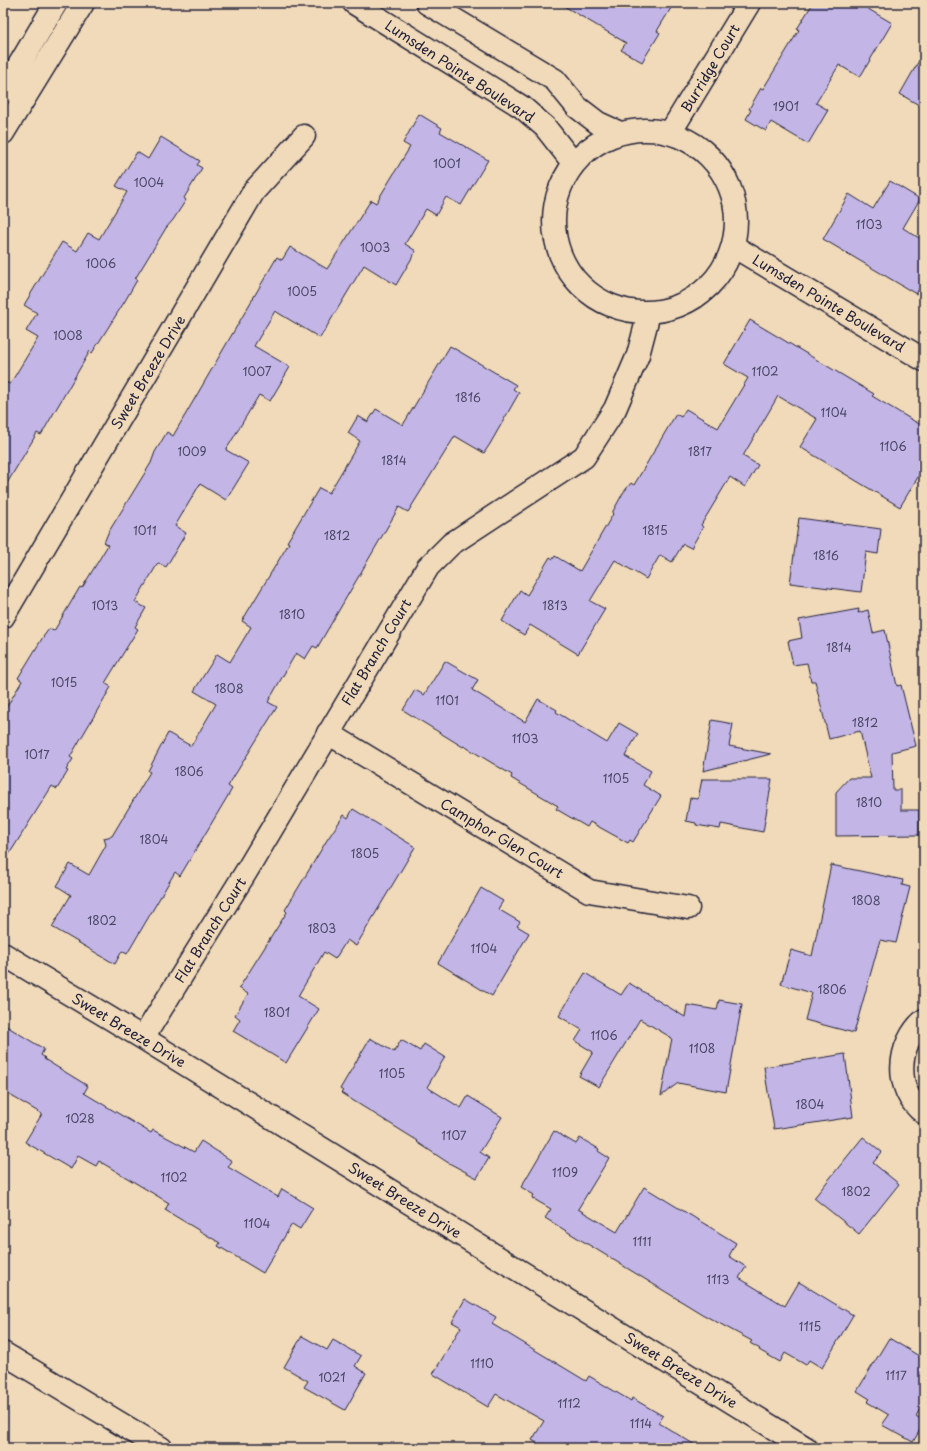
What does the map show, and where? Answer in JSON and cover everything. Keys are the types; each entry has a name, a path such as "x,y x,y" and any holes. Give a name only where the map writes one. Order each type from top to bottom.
{"street":[{"path":"3,92 56,3"},
{"path":"3,133 83,3"},
{"name":"Lumsden Pointe Boulevard","path":"354,3 522,107 546,127 574,164"},
{"path":"427,3 555,80 577,107 598,123 620,133"},
{"name":"Burridge Court","path":"670,133 749,3"},
{"path":"645,130 670,133 696,145 717,164 731,190 737,218 733,246 721,272 701,293 677,308 648,313 619,310 592,297 571,276 558,249 554,220 559,190 574,164 595,145 620,133 645,130"},
{"name":"Sweet Breeze Drive","path":"3,617 254,192 304,136"},
{"name":"Lumsden Pointe Boulevard","path":"733,246 924,360"},
{"name":"Flat Branch Court","path":"143,1038 428,567 451,544 584,457 615,409 638,355 648,313"},
{"name":"Camphor Glen Court","path":"328,733 589,891 688,908"},
{"name":"Sweet Breeze Drive","path":"3,954 143,1038 806,1448"},
{"path":"924,1020 908,1038 903,1053 902,1069 904,1085 911,1099 924,1114"},
{"path":"3,1353 160,1448"}],"building":[{"path":"559,3 674,3 657,31 660,33 642,62 621,50 626,43"},
{"path":"813,3 858,3 892,23 860,77 839,65 816,103 828,110 808,144 771,122 766,131 746,119 751,110 749,109 761,88 763,89 799,30 797,29"},
{"path":"924,52 924,108 900,94"},
{"path":"419,114 442,128 440,132 488,160 461,205 446,197 436,215 426,209 405,244 416,251 396,285 364,265 320,338 275,311 254,346 290,367 270,401 259,395 226,450 249,463 226,500 200,484 175,526 186,533 166,567 158,563 135,602 146,608 135,627 138,629 105,683 111,687 70,757 73,759 66,770 68,771 57,789 52,786 3,864 3,713 22,681 18,678 43,637 49,629 54,631 80,587 82,588 108,545 104,543 108,533 151,463 155,452 167,432 173,436 277,257 282,260 290,247 327,269 371,200 376,203 410,147 403,143"},
{"path":"161,137 200,161 197,165 202,168 184,198 186,200 166,228 135,279 137,280 125,301 92,353 90,351 41,435 37,433 3,490 3,381 10,384 38,338 26,331 37,313 24,305 62,242 77,251 88,233 99,239 127,192 116,186 137,152 148,159"},
{"path":"890,181 920,199 903,228 924,241 924,281 916,294 823,239 849,194 873,209"},
{"path":"750,320 874,394 872,396 924,427 924,467 900,507 800,447 817,419 778,396 743,456 758,465 745,487 730,477 701,525 703,527 691,548 683,544 672,562 660,555 646,579 615,560 590,601 605,609 578,654 530,625 524,635 502,621 520,590 527,595 550,557 553,559 555,556 580,571 613,514 612,513 623,493 631,483 634,485 676,414 681,417 686,409 718,428 748,378 724,364"},
{"path":"450,346 516,385 513,389 519,393 484,453 455,436 408,512 399,507 317,648 313,646 305,659 296,653 268,702 277,707 228,786 232,789 180,876 175,872 127,954 122,951 115,964 52,927 71,895 57,886 70,864 89,875 106,845 104,838 112,836 150,772 148,771 168,733 191,746 216,704 194,691 217,654 230,662 251,627 242,621 289,543 287,542 319,488 329,493 360,441 348,433 358,416 368,422 376,409 403,425"},
{"path":"799,518 881,529 878,554 866,552 861,592 790,583"},
{"path":"859,609 858,613 868,610 873,633 885,630 897,686 901,685 916,746 892,752 893,790 901,790 901,810 919,810 919,835 836,836 836,792 849,778 871,778 860,731 829,739 815,681 811,681 807,663 793,665 788,641 802,638 799,620"},
{"path":"445,661 478,680 472,690 525,722 538,699 557,710 556,712 607,743 619,723 638,734 625,756 651,771 643,785 661,796 633,842 630,840 628,843 590,822 587,827 556,809 558,806 511,778 512,775 403,710 415,690 424,695"},
{"path":"712,720 733,724 729,746 771,754 703,771"},
{"path":"702,779 772,779 763,832 721,824 720,829 696,825 696,823 686,821 690,798 698,799"},
{"path":"353,809 415,847 356,946 347,940 335,959 324,952 298,996 319,1009 286,1063 233,1031 240,1019 235,1015 248,994 239,988 287,912 285,910 327,840 344,815 348,818"},
{"path":"831,865 903,880 902,885 910,887 896,943 880,940 854,1033 805,1020 812,993 781,984 791,950 812,956"},
{"path":"481,888 503,901 498,909 520,922 517,926 529,933 492,996 438,963"},
{"path":"585,973 621,995 629,983 685,1017 687,1005 717,1010 719,1000 742,1004 726,1092 678,1083 661,1096 672,1038 640,1019 599,1087 579,1076 593,1052 575,1041 582,1030 559,1016"},
{"path":"3,1024 44,1049 41,1055 45,1058 44,1059 88,1086 84,1093 151,1133 153,1130 194,1152 201,1141 232,1161 228,1167 278,1197 282,1189 313,1208 300,1229 292,1224 263,1273 218,1246 220,1243 165,1210 169,1203 99,1161 96,1166 78,1156 71,1169 25,1142 42,1114 3,1091"},
{"path":"370,1038 394,1052 401,1040 420,1051 424,1044 445,1057 427,1087 461,1108 468,1096 502,1117 480,1152 489,1158 477,1178 447,1162 417,1142 418,1141 341,1093 343,1091 340,1089"},
{"path":"845,1054 853,1117 774,1129 764,1067"},
{"path":"554,1131 576,1144 580,1138 599,1149 598,1151 609,1158 578,1209 617,1232 644,1187 736,1243 729,1256 746,1267 739,1278 785,1306 799,1282 853,1315 822,1368 809,1360 806,1365 785,1353 780,1362 759,1350 760,1349 750,1343 752,1341 702,1314 545,1218 551,1209 532,1198 534,1195 521,1187"},
{"path":"863,1137 882,1152 873,1163 899,1184 859,1234 814,1198"},
{"path":"465,1299 496,1317 492,1324 586,1381 589,1376 631,1401 632,1398 663,1416 659,1423 700,1448 545,1448 532,1440 544,1421 496,1394 488,1407 433,1374 461,1327 452,1322"},
{"path":"302,1336 327,1350 333,1340 361,1356 355,1366 366,1373 345,1410 304,1387 308,1381 284,1367"},
{"path":"889,1338 924,1359 924,1402 916,1416 924,1421 924,1423 913,1442 882,1425 889,1415 867,1402 870,1399 857,1391"}]}
